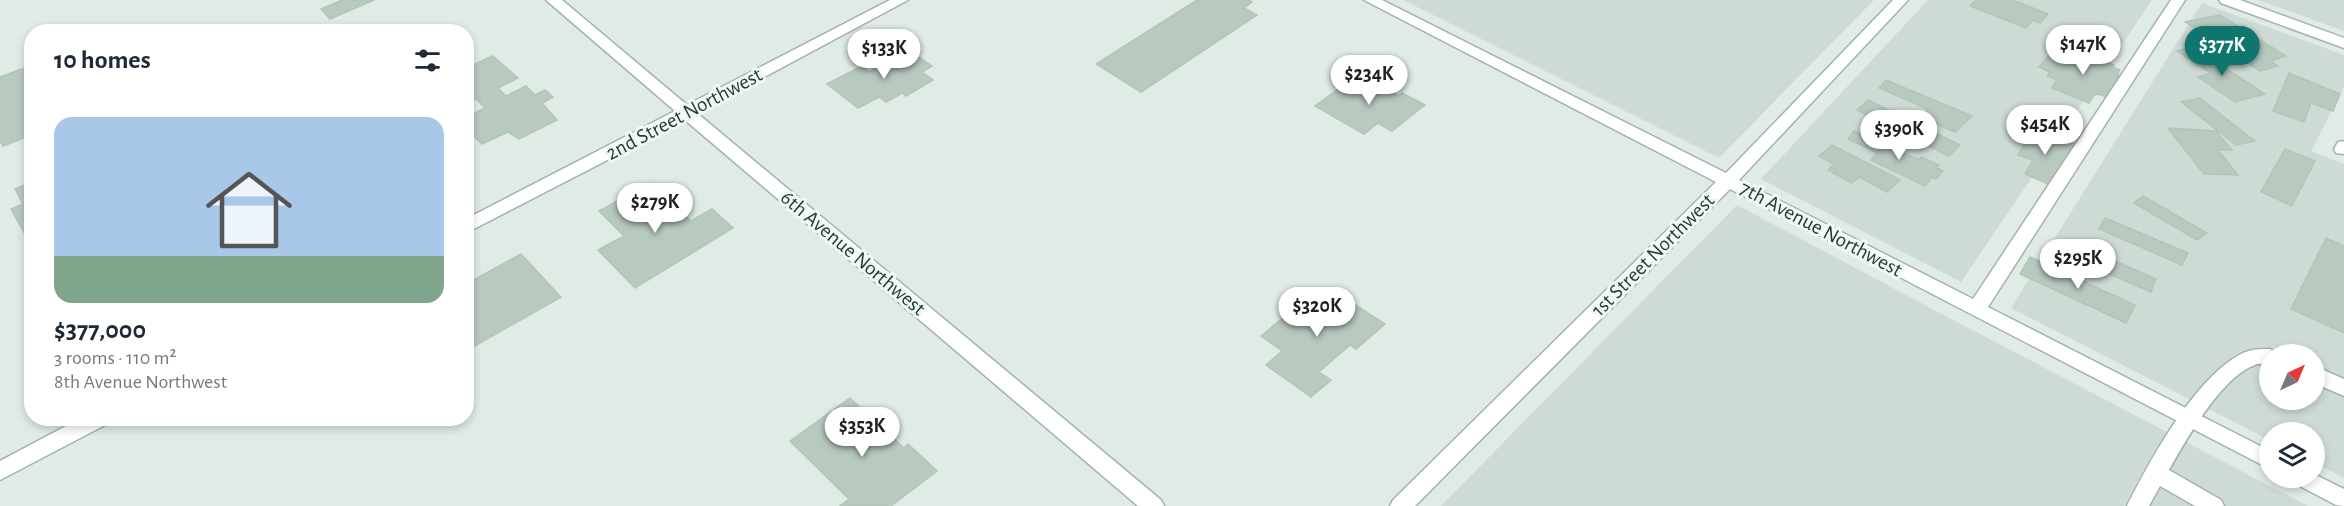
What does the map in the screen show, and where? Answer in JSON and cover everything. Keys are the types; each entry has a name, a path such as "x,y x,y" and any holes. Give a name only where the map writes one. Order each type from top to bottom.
{"street":[{"name":"6th Avenue Northwest","path":"553,0 1153,506"},
{"name":"2nd Street Northwest","path":"474,223 901,0"},
{"name":"7th Avenue Northwest","path":"1371,0 2259,454"},
{"name":"1st Street Northwest","path":"1401,506 1728,181 1901,0"},
{"path":"1976,310 2178,0"},
{"path":"2226,0 2344,43"},
{"path":"2138,506 2188,418 2234,367 2253,357 2259,357"},
{"path":"2325,379 2344,388"},
{"path":"0,471 85,426"},
{"path":"2157,473 2213,506"},
{"path":"2322,488 2344,499"}],"shaded area":[{"path":"1403,0 1874,0 1719,158"},
{"path":"1928,0 2152,0 1961,282 1761,179"},
{"path":"2258,0 2344,0 2344,31"},
{"path":"2202,3 2344,55 2344,87 2311,151 2344,164 2344,478 2325,468 2325,422 2259,422 2259,435 2011,308"},
{"path":"1737,205 2259,480 2259,488 2274,488 2308,506 1441,506"}],"building":[{"path":"342,0 374,0 330,19 321,9"},
{"path":"1197,0 1248,0 1252,2 1244,8 1257,15 1141,92 1096,64"},
{"path":"1976,0 2013,0 2048,14 2040,23 2033,20 2026,28 1970,6"},
{"path":"2220,15 2286,56 2271,61 2278,66 2260,71 2185,22"},
{"path":"2193,47 2265,94 2235,102 2198,77 2211,73 2177,51"},
{"path":"908,50 932,66 922,72 933,80 906,96 902,93 886,102 879,97 858,108 827,84 862,66 869,72"},
{"path":"2051,53 2061,56 2064,53 2082,60 2087,54 2114,65 2113,67 2120,70 2117,74 2126,78 2111,99 2099,94 2094,95 2089,103 2052,88 2057,80 2047,76 2050,72 2039,67"},
{"path":"493,56 518,78 498,88 506,96 526,86 535,95 545,90 553,97 542,103 557,120 519,139 508,132 482,144 474,136 474,113 485,108 476,99 474,100 474,64"},
{"path":"24,68 24,138 3,146 0,141 0,77"},
{"path":"2289,73 2340,94 2333,111 2311,103 2304,122 2273,111"},
{"path":"1359,74 1399,96 1402,93 1425,105 1392,131 1378,123 1364,134 1315,106"},
{"path":"1886,80 1972,116 1955,132 1922,118 1928,109 1879,88"},
{"path":"2200,98 2255,141 2236,145 2181,102"},
{"path":"1868,100 1960,145 1949,156 1857,110"},
{"path":"2033,128 2074,144 2053,186 2025,174 2033,160 2018,155"},
{"path":"2168,128 2216,131 2232,150 2218,150 2238,175 2204,174"},
{"path":"1854,131 1919,160 1921,157 1939,165 1937,168 1943,171 1936,179 1932,177 1925,186 1871,160 1877,153 1848,139"},
{"path":"1832,145 1900,180 1887,192 1859,177 1852,183 1828,170 1834,164 1819,156"},
{"path":"2285,149 2315,161 2292,206 2261,192"},
{"path":"651,183 691,221 712,209 733,228 635,288 598,250 624,236 599,211"},
{"path":"24,185 24,232 11,209 23,204 15,189"},
{"path":"2143,196 2207,233 2197,240 2134,203"},
{"path":"2105,218 2188,253 2182,265 2099,229"},
{"path":"2326,238 2344,246 2344,333 2291,309"},
{"path":"2067,240 2156,279 2151,292 2107,273 2105,276 2086,267 2087,264 2061,253"},
{"path":"521,254 561,297 474,346 474,280"},
{"path":"2030,257 2135,305 2126,323 2020,274"},
{"path":"1307,288 1340,307 1348,300 1385,324 1356,349 1350,345 1319,372 1331,380 1311,397 1266,365 1282,351 1261,336 1296,307 1289,303"},
{"path":"850,398 904,448 908,444 937,471 891,506 840,506 849,499 790,441"}]}
